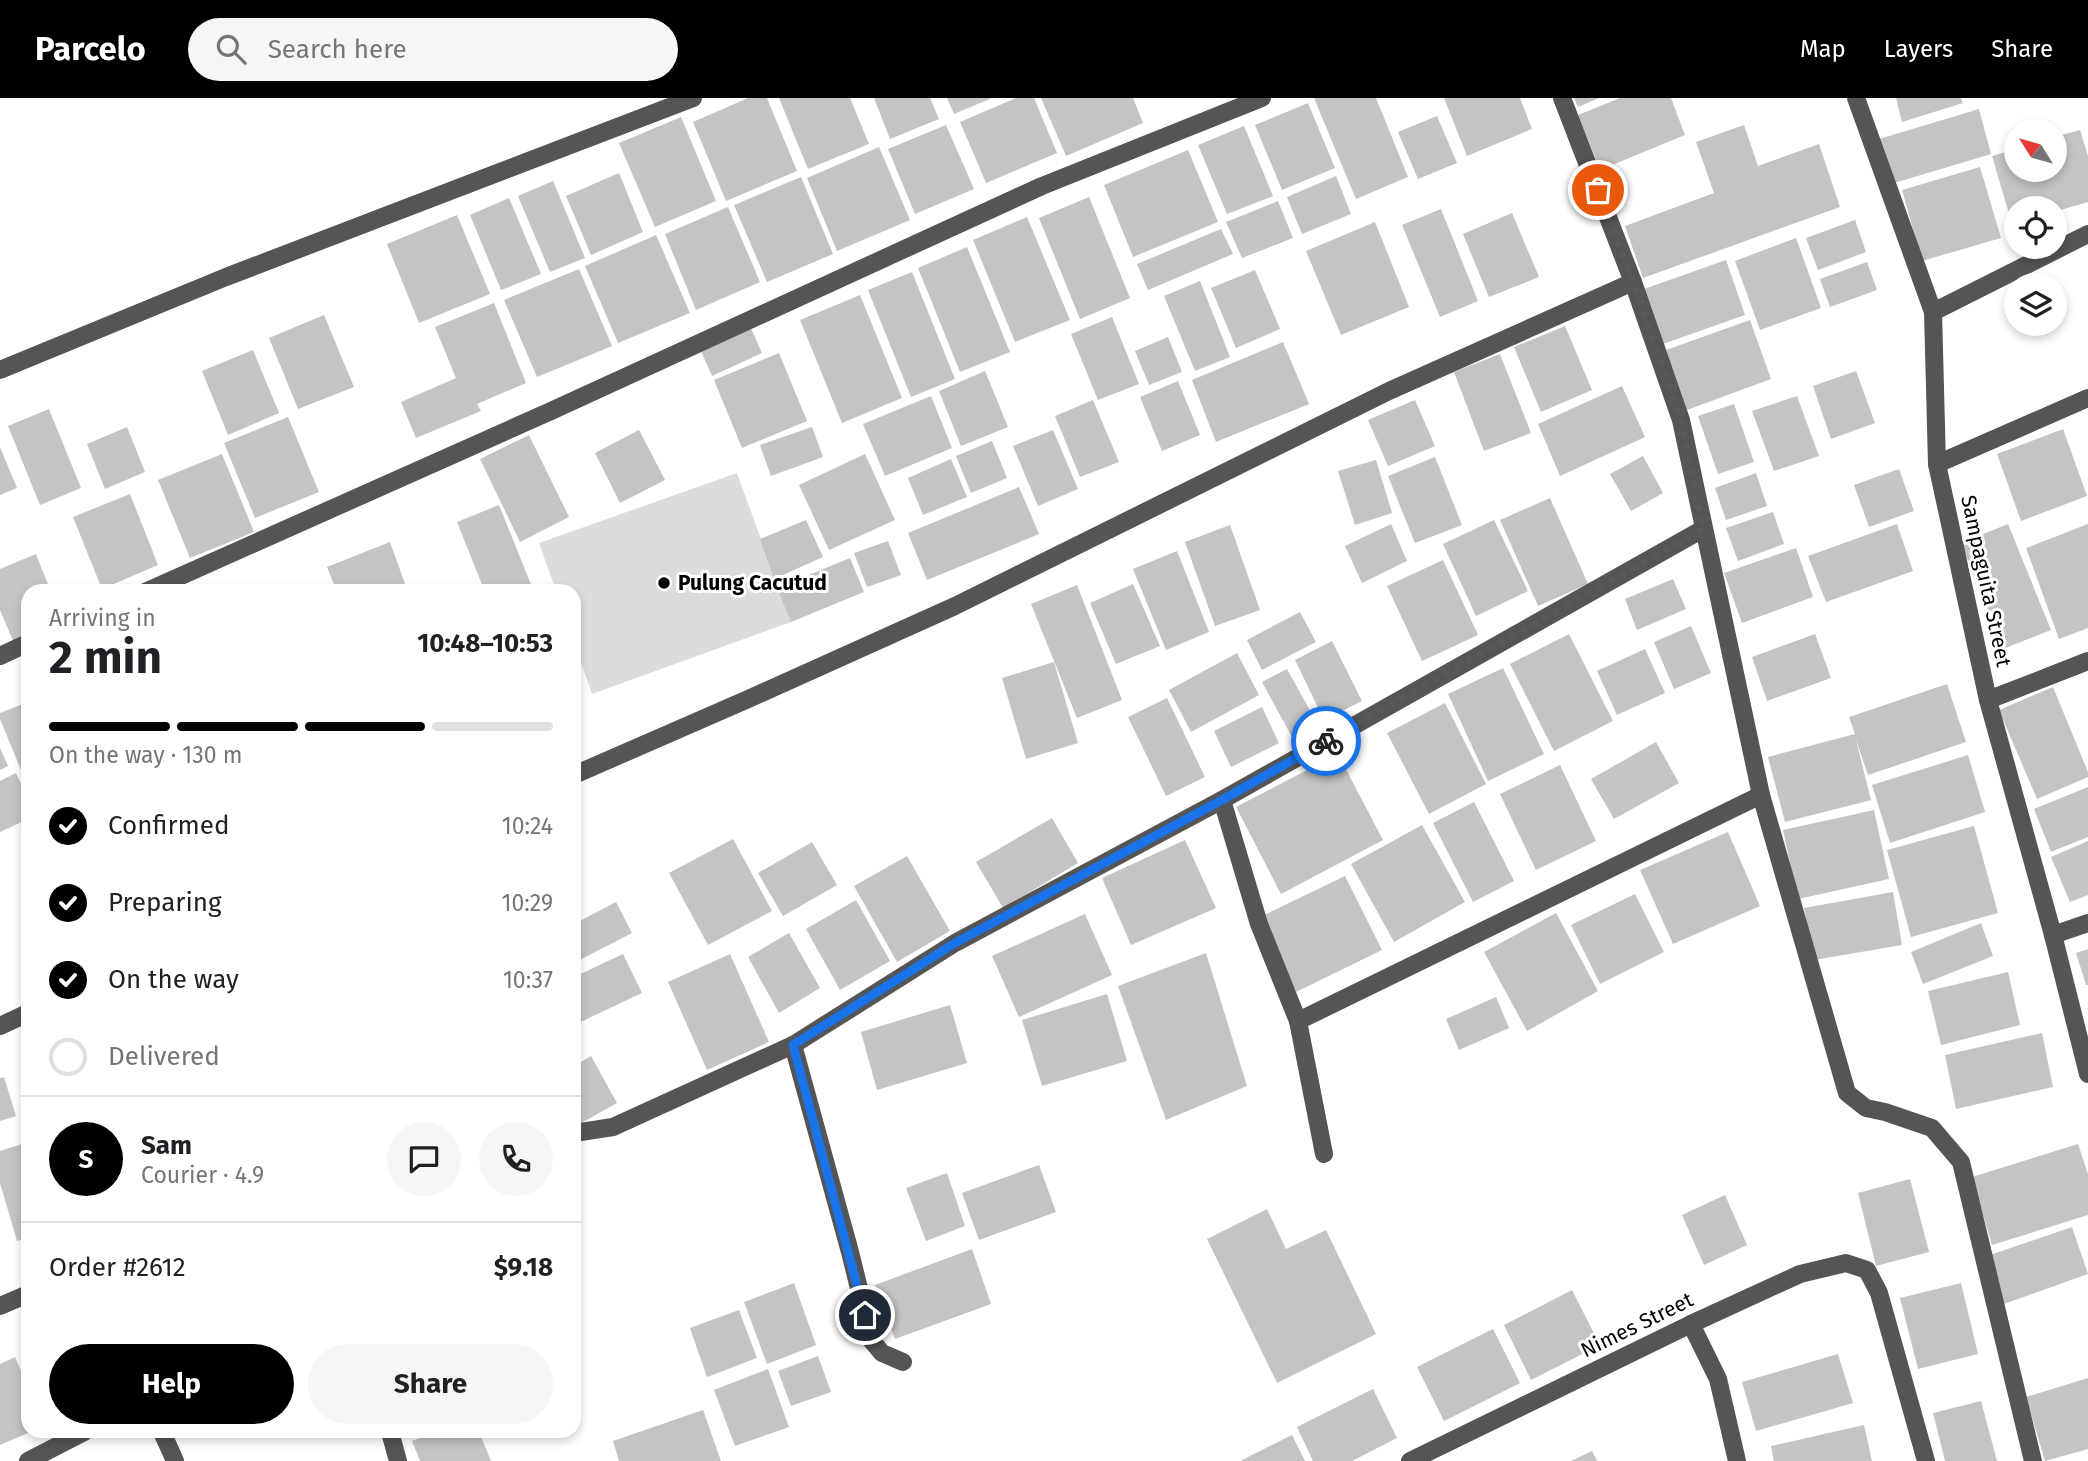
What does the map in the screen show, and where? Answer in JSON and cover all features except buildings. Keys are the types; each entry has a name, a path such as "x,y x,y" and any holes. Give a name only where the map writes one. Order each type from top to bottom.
{"street":[{"path":"0,370 226,277 693,98"},
{"path":"163,584 1042,186 1262,98"},
{"path":"1562,98 1633,282 1681,420 1762,795 1847,1094 1866,1108 1932,1128 1961,1162 2033,1461"},
{"name":"Sampaguita Street","path":"1856,98 1933,312 1937,464 1989,700 2088,1074"},
{"path":"1933,312 2088,234"},
{"path":"581,772 955,606 1389,391 1633,282"},
{"path":"1937,464 2088,398"},
{"path":"581,1132 613,1127 793,1045 955,943 1222,800 1703,529"},
{"path":"0,656 21,646"},
{"path":"1989,700 2088,661"},
{"path":"1298,1021 1762,795"},
{"path":"1222,800 1259,924 1298,1021 1324,1154"},
{"path":"2053,935 2088,923"},
{"path":"0,1026 21,1016"},
{"path":"793,1045 872,1341 882,1353 903,1362"},
{"name":"Nimes Street","path":"1410,1461 1800,1273 1846,1263 1867,1270 1879,1293 1926,1461"},
{"path":"0,1306 21,1297"},
{"path":"1692,1324 1718,1379 1737,1461"},
{"path":"28,1461 72,1438"},
{"path":"165,1438 175,1461"},
{"path":"392,1438 398,1461"}],"shaded area":[{"name":"Pulung Cacutud","path":"737,473 791,622 592,694 581,663 581,584 554,584 539,543"}],"way so far":[{"path":"1326,741 1703,529 1681,420 1598,190"}],"place":[{"name":"Pulung Cacutud","path":"664,583"}],"route":[{"path":"865,1315 793,1045 955,943 1326,741"}]}
